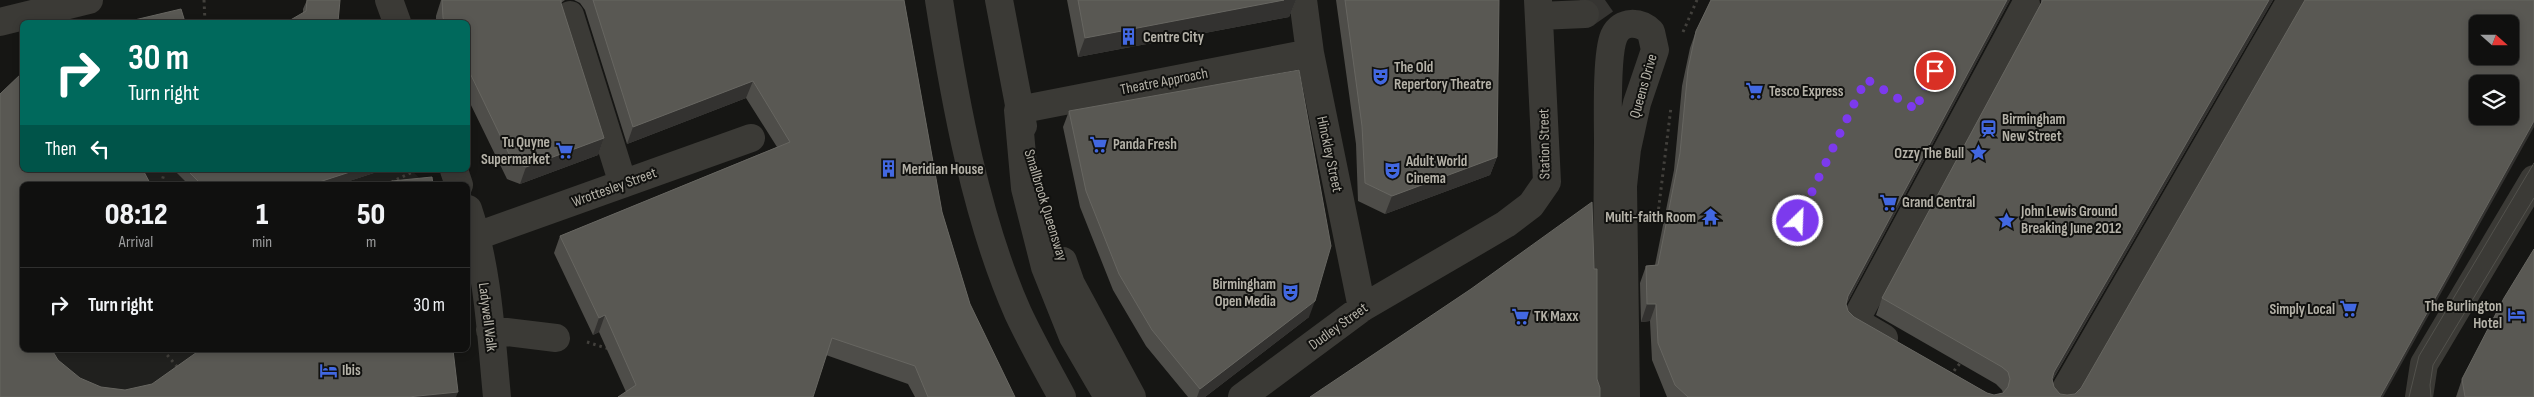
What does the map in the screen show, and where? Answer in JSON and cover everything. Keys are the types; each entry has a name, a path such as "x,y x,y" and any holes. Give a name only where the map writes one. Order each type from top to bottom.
{"street":[{"path":"0,22 89,0"},
{"path":"389,0 396,20"},
{"path":"939,0 960,117 987,226 1018,312 1062,397"},
{"name":"Smallbrook Queensway","path":"999,0 1018,110 1043,205 1072,284 1132,397"},
{"name":"Hinckley Street","path":"1303,0 1310,53 1362,308"},
{"path":"2062,397 2291,0"},
{"path":"1904,349 1854,321 2026,4"},
{"path":"1539,8 1585,14"},
{"name":"Station Street","path":"1440,262 1506,224 1531,205 1547,182 1539,8"},
{"path":"570,15 623,184"},
{"name":"Queens Drive","path":"1606,397 1608,96 1612,44 1618,30 1629,24 1636,23 1651,32 1655,50 1631,130 1623,186 1626,397"},
{"name":"Theatre Approach","path":"1018,110 1310,53"},
{"path":"1018,110 1025,188 1045,267 1073,337 1108,397"},
{"name":"Wrottesley Street","path":"477,236 751,138"},
{"path":"2419,397 2424,364 2534,179"},
{"name":"Ladywell Walk","path":"470,215 477,236 497,397"},
{"name":"Dudley Street","path":"1242,397 1362,308 1440,262"},
{"path":"490,330 556,338"}],"path":[{"path":"204,0 205,20"},
{"path":"1682,34 1697,0"},
{"path":"1656,231 1671,102"},
{"path":"391,182 413,172"},
{"path":"602,338 594,343 612,350"},
{"path":"169,352 166,354 184,376"},
{"path":"1945,382 1963,359"}],"shaded area":[{"path":"0,100 20,164 20,172 413,172 424,182 20,182 20,352 448,352 454,397 0,397"}],"building":[{"path":"307,0 340,0 338,20 290,20 306,11"},
{"path":"442,0 561,0 604,138 526,167 513,162 470,73 470,20 444,20"},
{"path":"593,0 904,0 942,212 970,304 1015,397 928,397 915,366 832,338 813,397 618,397 636,385 605,315 599,318 560,236 790,142 753,81 633,127"},
{"path":"1078,0 1284,0 1085,38"},
{"path":"1345,0 1499,0 1497,157 1392,196 1365,183 1362,126"},
{"name":"Grand Central","path":"1711,0 2007,0 1848,296 1846,304 1848,311 1854,317 1987,393 1994,395 2003,393 2008,387 2010,379 2008,372 1882,298 2043,0 2269,0 2054,372 2052,379 2054,387 2060,394 2067,395 2075,394 2081,388 2305,0 2534,0 2534,121 2380,397 1688,397 1675,385 1658,343 1656,304 1647,304 1646,266 1658,265 1680,153 1688,69 1696,31"},
{"path":"181,9 184,20 134,20"},
{"path":"1299,70 1331,246 1315,301 1200,389 1152,330 1119,274 1086,191 1069,111"},
{"path":"20,75 20,172 144,172 149,182 20,182 20,352 53,352 58,360 80,378 101,387 125,390 152,384 197,352 453,352 458,392 408,397 0,397 0,94"},
{"path":"189,172 350,172 319,182 199,182"},
{"path":"432,177 433,182 391,182"},
{"name":"TK Maxx","path":"1592,202 1594,269 1597,269 1597,379 1600,397 1310,397 1471,289"},
{"path":"2534,249 2534,397 2465,397 2462,379 2504,298"}],"tunnel":[{"path":"1585,14 1605,0"}],"tram line":[{"path":"2409,397 2419,356 2534,163"},
{"path":"2431,397 2430,385 2433,365 2534,198"}],"place":[{"name":"Centre City","path":"1129,37"},
{"name":"The Old Repertory Theatre","path":"1380,76"},
{"name":"Tesco Express","path":"1755,91"},
{"name":"Birmingham New Street","path":"1988,128"},
{"name":"Panda Fresh","path":"1099,144"},
{"name":"Tu Quyne Supermarket","path":"564,151"},
{"name":"Ozzy The Bull","path":"1978,153"},
{"name":"Meridian House","path":"888,169"},
{"name":"Adult World Cinema","path":"1392,170"},
{"name":"Grand Central","path":"1888,202"},
{"name":"Multi-faith Room","path":"1710,217"},
{"name":"John Lewis Ground Breaking June 2012","path":"2007,220"},
{"name":"Birmingham Open Media","path":"1290,293"},
{"name":"Simply Local","path":"2349,309"},
{"name":"The Burlington Hotel","path":"2516,315"},
{"name":"TK Maxx","path":"1520,316"},
{"name":"Ibis","path":"328,370"}],"route":[{"path":"1798,221 1866,79 1917,110 1922,91 1935,71"}]}
